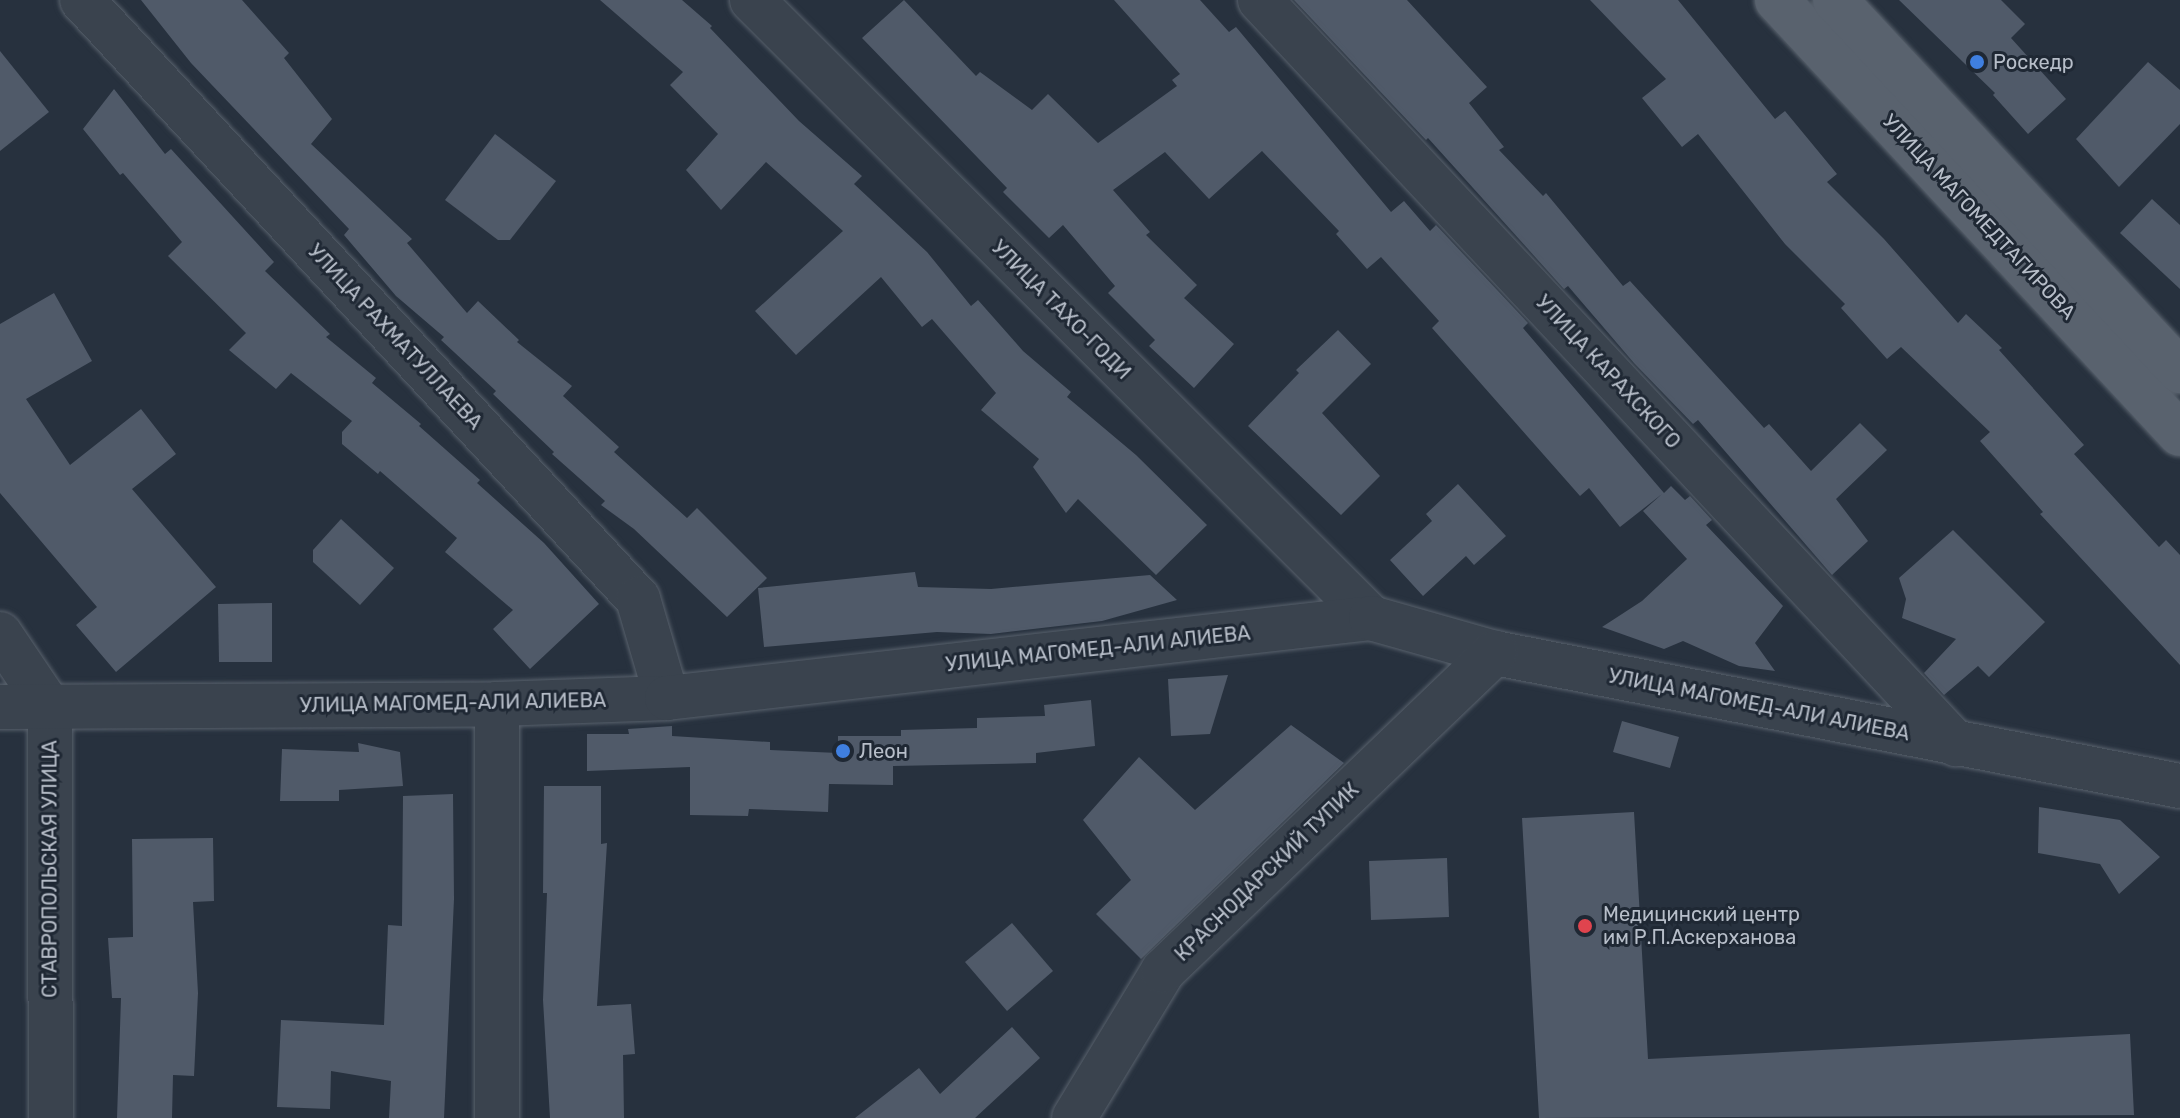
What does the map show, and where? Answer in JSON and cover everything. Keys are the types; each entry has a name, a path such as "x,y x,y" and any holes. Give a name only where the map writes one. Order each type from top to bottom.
{"main road":[{"name":"УЛИЦА МАГОМЕДТАГИРОВА","path":"1777,0 2180,434"},
{"name":"УЛИЦА МАГОМЕДТАГИРОВА","path":"1835,0 2180,371"}],"street":[{"name":"УЛИЦА РАХМАТУЛЛАЕВА","path":"82,0 638,599 667,698"},
{"name":"УЛИЦА ТАХО-ГОДИ","path":"752,0 1371,618"},
{"name":"УЛИЦА КАРАХСКОГО","path":"1260,0 1956,744"},
{"name":"УЛИЦА МАГОМЕД-АЛИ АЛИЕВА","path":"0,707 497,704 667,698 1371,618 1495,653 2180,786"},
{"path":"0,634 50,708"},
{"name":"КРАСНОДАРСКИЙ ТУПИК","path":"1074,1118 1163,971 1495,653"},
{"path":"497,704 497,1118"},
{"name":"СТАВРОПОЛЬСКАЯ УЛИЦА","path":"50,708 51,1118"}],"building":[{"path":"141,0 242,0 289,53 284,58 332,119 311,144 412,239 407,243 467,313 478,301 519,340 517,342 572,386 563,396 619,447 614,452 687,518 697,508 767,578 727,617 634,529 601,505 605,501 552,454 554,452 493,394 496,391 441,340 444,337 396,296 344,235 349,229 191,63"},
{"path":"600,0 682,0 712,26 710,28 799,121 862,176 854,184 927,252 971,306 978,300 1023,351 1071,392 1067,397 1136,455 1207,525 1156,575 1078,499 1066,513 1033,467 1039,459 981,410 996,393 932,319 922,327 881,277 796,355 755,311 843,231 766,162 721,210 686,170 718,134 670,85 683,72"},
{"path":"904,0 976,76 980,72 1032,110 1048,94 1098,143 1177,86 1172,80 1180,74 1114,0 1200,0 1229,32 1236,27 1391,212 1404,201 1430,231 1436,225 1528,323 1523,328 1664,493 1671,486 1685,500 1690,496 1712,520 1706,525 1783,606 1755,643 1775,671 1739,666 1683,641 1664,649 1602,627 1642,601 1687,559 1643,511 1662,494 1620,527 1589,488 1580,496 1432,328 1439,321 1381,257 1367,269 1336,234 1339,231 1262,151 1209,199 1165,152 1113,190 1150,232 1146,235 1197,285 1184,298 1234,344 1194,388 1149,346 1155,340 1108,293 1115,286 1063,225 1049,238 1003,192 1007,188 862,38"},
{"path":"1294,0 1407,0 1487,87 1469,103 1504,147 1499,150 1543,196 1546,193 1623,286 1630,281 1764,428 1769,424 1811,471 1860,423 1887,450 1836,499 1868,541 1832,575 1698,420 1693,424 1634,363 1568,286 1564,289 1428,138 1426,140"},
{"path":"1590,0 1678,0 1775,119 1785,111 1837,174 1827,182 1884,239 1958,323 1966,314 2002,348 1999,350 2084,445 2074,454 2159,547 2166,540 2180,555 2180,665 2040,514 2043,512 1980,441 1990,432 1901,347 1887,359 1841,308 1845,304 1785,244 1698,134 1682,147 1642,98 1666,79"},
{"path":"1899,0 2001,0 2025,24 2011,38 2066,99 2028,134 1993,95 1995,93"},
{"path":"0,51 49,112 0,151"},
{"path":"2148,62 2180,90 2180,124 2119,187 2076,139"},
{"path":"114,89 165,154 171,149 274,262 265,271 330,334 326,337 376,378 372,383 480,480 477,483 544,543 599,604 530,669 493,629 513,610 445,552 457,538 380,471 378,474 342,444 342,432 352,421 291,373 276,389 229,350 246,333 168,256 182,242 123,173 120,175 83,129"},
{"path":"495,134 556,181 510,240 498,240 445,200"},
{"path":"2152,199 2180,225 2180,289 2120,233"},
{"path":"54,293 92,361 26,399 70,465 141,409 176,454 132,489 216,587 116,672 76,625 97,607 0,493 0,324"},
{"path":"1338,330 1371,364 1322,413 1380,476 1341,515 1248,426 1299,373 1296,370"},
{"path":"1458,484 1506,536 1474,565 1466,556 1423,596 1390,560 1432,521 1426,514"},
{"path":"341,519 394,568 360,605 313,562 313,550"},
{"path":"1953,530 2045,622 1989,677 1978,666 1944,695 1924,673 1956,639 1902,618 1906,599 1899,578"},
{"path":"915,572 918,587 991,589 1150,575 1177,600 1102,621 991,634 937,632 764,647 758,588"},
{"path":"272,603 272,662 219,662 218,604"},
{"path":"1228,675 1210,734 1171,736 1168,679"},
{"path":"1091,700 1095,746 1036,753 1036,763 893,766 893,785 829,784 828,812 749,809 748,816 690,815 690,767 587,771 587,734 629,734 628,729 672,726 672,736 770,742 770,750 838,753 838,736 901,736 901,730 977,728 977,718 1045,716 1044,705"},
{"path":"1622,721 1679,737 1670,768 1613,752"},
{"path":"1291,725 1344,763 1141,959 1096,914 1131,880 1083,820 1139,757 1195,810"},
{"path":"358,743 400,752 403,786 339,790 339,801 280,801 282,749 359,752"},
{"path":"544,786 601,786 601,844 607,843 597,1006 631,1004 635,1054 623,1055 624,1118 550,1118 543,1000 547,893 543,893"},
{"path":"453,794 454,899 444,1118 389,1118 391,1081 331,1071 330,1109 277,1107 281,1020 384,1025 388,925 402,926 403,796"},
{"path":"2039,807 2120,820 2160,857 2119,894 2100,864 2038,853"},
{"name":"Медицинский центр им Р.П.Аскерханова","path":"1634,812 1648,1059 2130,1034 2134,1115 1539,1118 1522,818"},
{"path":"213,838 214,901 193,902 198,993 194,1076 173,1075 172,1118 117,1118 121,998 112,998 108,938 133,937 132,839"},
{"path":"1447,858 1449,917 1371,920 1369,861"},
{"path":"1012,923 1053,971 1007,1011 965,962"},
{"path":"1012,1027 1040,1058 975,1118 855,1118 919,1068 940,1094"}],"place":[{"name":"Роскедр","path":"1977,62"},
{"name":"Леон","path":"843,751"},
{"name":"Медицинский центр им Р.П.Аскерханова","path":"1585,926"}]}
